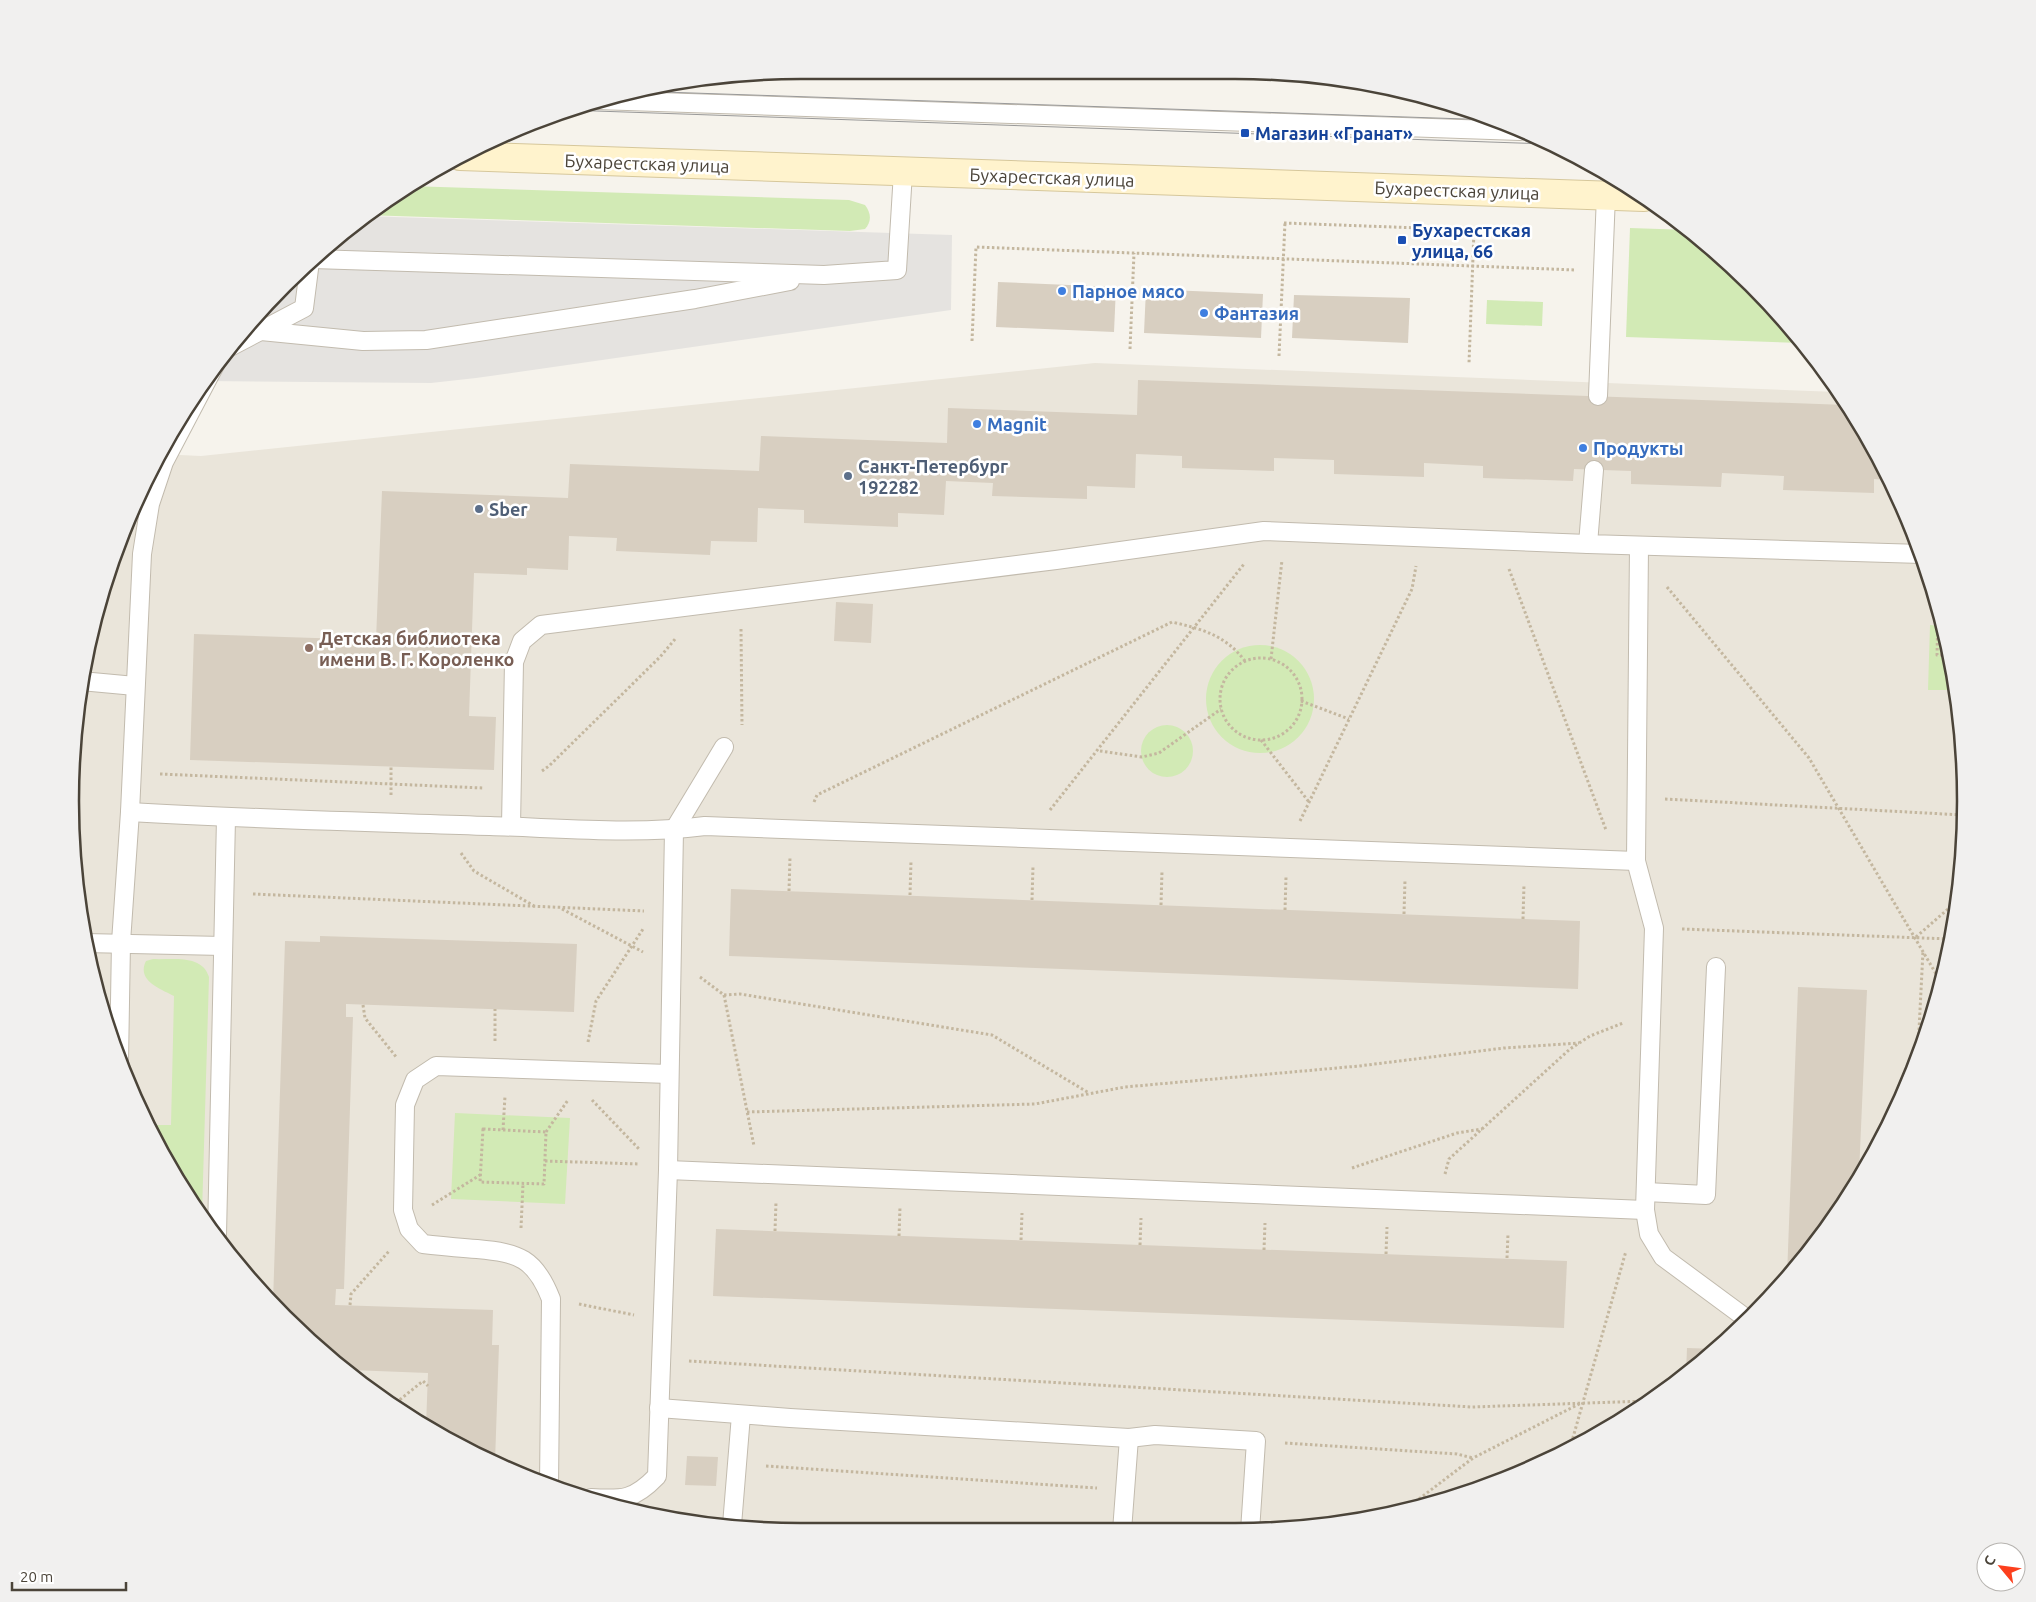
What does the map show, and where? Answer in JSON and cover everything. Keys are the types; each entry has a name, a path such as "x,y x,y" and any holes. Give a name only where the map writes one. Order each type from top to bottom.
{"main road":[{"name":"Бухарестская улица","path":"475,157 1630,196"}],"lane":[{"path":"624,101 1502,130"},
{"path":"322,260 824,275 897,270 903,172"},
{"path":"1598,396 1606,195"},
{"path":"247,338 304,308 309,272"},
{"path":"261,331 363,341 426,340 695,299 824,275"},
{"path":"119,1039 121,942 130,812 142,554 150,504 165,460"},
{"path":"1588,544 1594,470"},
{"path":"511,826 514,662 522,641 541,626 1264,531 1502,542 1913,554"},
{"path":"1638,546 1636,861 1654,928 1645,1201 1650,1234 1663,1257 1742,1315"},
{"path":"89,682 135,686"},
{"path":"613,1499 619,1499 642,1492 657,1476 662,1323 663,1167 669,1074 671,962 665,912 674,830 724,747"},
{"path":"130,812 226,818 674,830 705,826 1030,840 1636,861"},
{"path":"217,1226 226,818"},
{"path":"93,942 223,946"},
{"path":"663,1167 760,1174 1438,1202 1645,1201 1706,1195 1716,967"},
{"path":"549,1477 551,1299 545,1283 527,1262 510,1253 423,1244 408,1225 403,1210 405,1106 415,1080 436,1066 580,1078 669,1074"},
{"path":"659,1408 741,1415 1129,1438 1155,1435 1256,1442 1250,1523"},
{"path":"732,1520 741,1415"},
{"path":"1123,1523 1129,1438"}],"path":[{"path":"1279,356 1285,215"},
{"path":"1284,223 1474,230 1469,363"},
{"path":"972,341 976,247 1603,272"},
{"path":"1130,349 1134,253"},
{"path":"1032,900 1030,840 1246,562 1264,531"},
{"path":"1271,659 1286,532"},
{"path":"1288,848 1412,589 1421,538"},
{"path":"1502,542 1507,562 1610,841 1636,861"},
{"path":"1638,546 1660,578 1809,758 1936,974"},
{"path":"724,747 742,732 741,601"},
{"path":"132,773 512,789 549,766 660,657 702,606"},
{"path":"801,830 817,795 1172,622 1210,632 1236,650 1245,661"},
{"path":"1937,635 1937,655 1942,655"},
{"path":"1262,658 1271,659 1294,674 1298,683 1301,701 1300,711 1289,728 1271,738 1261,740 1240,734 1225,719 1221,709 1220,690 1224,680 1229,672 1245,661 1262,658"},
{"path":"1301,701 1349,719"},
{"path":"1099,751 1142,757 1159,753 1221,709"},
{"path":"1261,740 1309,802"},
{"path":"1636,798 1957,815"},
{"path":"440,824 474,872 535,906"},
{"path":"1161,905 1163,844"},
{"path":"224,893 665,912"},
{"path":"560,908 653,958 686,966 724,995 740,994 992,1035 1090,1094"},
{"path":"1916,938 1949,909"},
{"path":"546,1132 483,1129 480,1182 544,1184 546,1132 558,1118 580,1078 590,1019 596,1001 631,946 665,912"},
{"path":"1654,928 1944,939"},
{"path":"1919,1033 1923,950"},
{"path":"724,995 760,1174"},
{"path":"363,1005 365,1018 415,1080"},
{"path":"1438,1202 1449,1160 1483,1128 1579,1043 1590,1036 1651,1011"},
{"path":"747,1112 1036,1104 1125,1087 1359,1066 1504,1048 1579,1043"},
{"path":"580,1078 663,1167"},
{"path":"1323,1197 1334,1174 1457,1133 1483,1128"},
{"path":"545,1161 663,1167"},
{"path":"350,1305 351,1294 408,1225 480,1175"},
{"path":"520,1258 523,1184"},
{"path":"1573,1439 1627,1247 1645,1201"},
{"path":"551,1299 624,1312 662,1323"},
{"path":"661,1359 1472,1407 1637,1401"},
{"path":"398,1401 423,1381 428,1386"},
{"path":"1418,1500 1473,1458 1583,1402"},
{"path":"1256,1442 1457,1454 1473,1458"},
{"path":"760,1466 1125,1490"}],"shaded area":[{"path":"377,216 952,235 951,310 431,383 214,381 258,325 290,290 325,258"},
{"path":"1095,363 1830,392 1883,482 1919,569 1933,614 1951,707 1956,754 1956,848 1943,942 1933,988 1919,1033 1883,1120 1836,1202 1808,1241 1746,1312 1675,1374 1636,1402 1554,1449 1467,1485 1422,1499 1376,1509 1282,1522 801,1523 754,1522 707,1517 614,1499 569,1485 482,1449 400,1402 361,1374 290,1312 228,1241 200,1202 153,1120 117,1033 103,988 93,942 80,848 80,754 85,707 103,614 117,569 153,482 168,454 201,456"}],"green space":[{"path":"423,186 849,200 865,205 870,217 865,229 850,231 378,215"},
{"path":"1630,228 1677,230 1746,290 1793,343 1626,337"},
{"path":"1487,300 1543,302 1542,326 1486,324"},
{"path":"1930,625 1936,626 1948,690 1928,690"},
{"path":"1260,645 1281,649 1298,661 1310,678 1314,699 1310,720 1298,737 1281,749 1260,753 1239,749 1222,737 1210,720 1206,699 1210,678 1222,661 1239,649"},
{"path":"1167,725 1181,729 1189,737 1193,751 1189,765 1181,773 1167,777 1153,773 1145,765 1141,751 1145,737 1153,729"},
{"path":"153,959 178,959 193,961 205,970 209,977 202,1205 156,1125 171,1125 174,996 147,979 144,974 146,961"},
{"path":"455,1113 570,1118 565,1204 451,1199"}],"building":[{"path":"998,282 1116,287 1114,332 996,327"},
{"name":"Фантазия","path":"1146,289 1263,294 1261,338 1144,333"},
{"path":"1294,295 1410,298 1408,343 1292,338"},
{"path":"1138,380 1839,405 1882,480 1874,479 1874,493 1783,490 1784,476 1722,473 1721,487 1631,484 1631,471 1574,469 1573,481 1483,478 1483,466 1424,463 1424,477 1334,474 1334,460 1274,458 1274,471 1182,468 1182,456 1136,454 1135,488 1087,486 1087,499 992,496 993,483 946,481 944,515 898,513 898,527 804,523 804,510 758,508 757,542 711,541 710,555 616,551 617,538 569,536 568,570 527,568 527,575 474,573 469,716 496,717 494,770 190,760 194,634 376,640 382,491 568,498 570,464 759,471 761,436 947,443 948,408 1137,415"},
{"path":"836,602 873,604 871,643 834,641"},
{"path":"731,889 1580,921 1578,989 729,956"},
{"path":"320,936 577,944 574,1012 346,1004 346,1017 353,1017 344,1289 336,1289 335,1305 493,1310 492,1345 499,1345 495,1455 426,1418 428,1373 356,1370 290,1312 273,1294 285,941 320,942"},
{"path":"1798,987 1867,990 1859,1163 1836,1202 1787,1266"},
{"path":"716,1229 1567,1261 1564,1328 713,1296"},
{"path":"1687,1348 1705,1349 1686,1365"},
{"path":"687,1456 718,1457 716,1486 685,1485"}],"tram line":[{"path":"665,92 1473,119"},
{"path":"589,111 1532,143"}],"place":[{"name":"Магазин «Гранат»","path":"1245,133"},
{"name":"Бухарестская улица, 66","path":"1402,240"},
{"name":"Парное мясо","path":"1062,291"},
{"name":"Фантазия","path":"1204,313"},
{"name":"Magnit","path":"977,424"},
{"name":"Продукты","path":"1583,448"},
{"name":"Санкт-Петербург 192282","path":"848,476"},
{"name":"Sber","path":"479,509"},
{"name":"Детская библиотека имени В. Г. Короленко","path":"309,648"}]}
